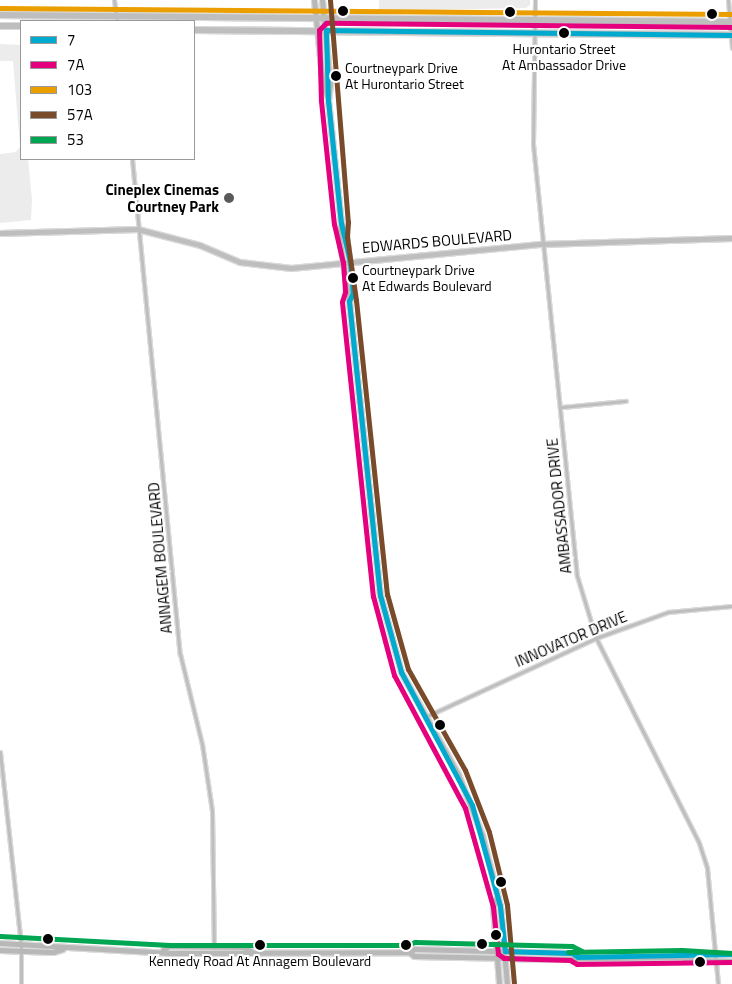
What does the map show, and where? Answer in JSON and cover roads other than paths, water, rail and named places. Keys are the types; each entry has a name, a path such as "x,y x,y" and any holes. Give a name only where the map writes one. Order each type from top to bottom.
{"main road":[{"path":"314,0 323,85 328,98"},
{"path":"322,0 330,84 328,98 341,223 342,262 349,301 380,595 401,672 472,805 488,853 496,899 500,906 507,984"},
{"path":"0,16 117,19 324,18 731,22"},
{"path":"0,26 20,26"},
{"path":"195,30 732,35"},
{"path":"341,223 350,261 353,293 349,301"},
{"path":"496,899 493,907 499,984"},
{"path":"0,943 64,949 163,950 214,953 251,951 409,952 415,949 572,953 578,957"},
{"path":"163,950 169,946 242,947 251,951"},
{"path":"0,950 54,952 64,949"},
{"path":"409,952 414,956 497,958 682,957 732,961"},
{"path":"682,957 688,953 732,954"}],"street":[{"path":"114,0 117,19"},
{"name":"AMBASSADOR DRIVE","path":"535,0 533,144 577,576 596,638 699,842 707,868 718,984"},
{"path":"728,0 732,48"},
{"name":"ANNAGEM BOULEVARD","path":"132,160 180,654 202,744 211,804 214,953"},
{"name":"EDWARDS BOULEVARD","path":"0,233 138,229 200,245 240,262 292,268 542,244 732,238"},
{"path":"561,407 626,401"},
{"name":"INNOVATOR DRIVE","path":"425,717 596,638 668,612 732,606"},
{"path":"0,752 2,788 22,944 21,984"}],"place":[{"name":"Hurontario Street At Ambassador Drive","path":"564,33"},
{"name":"Courtneypark Drive At Hurontario Street","path":"336,76"},
{"name":"Cineplex Cinemas Courtney Park","path":"229,198"},
{"name":"Courtneypark Drive At Edwards Boulevard","path":"353,278"},
{"name":"Kennedy Road At Annagem Boulevard","path":"260,945"}]}
